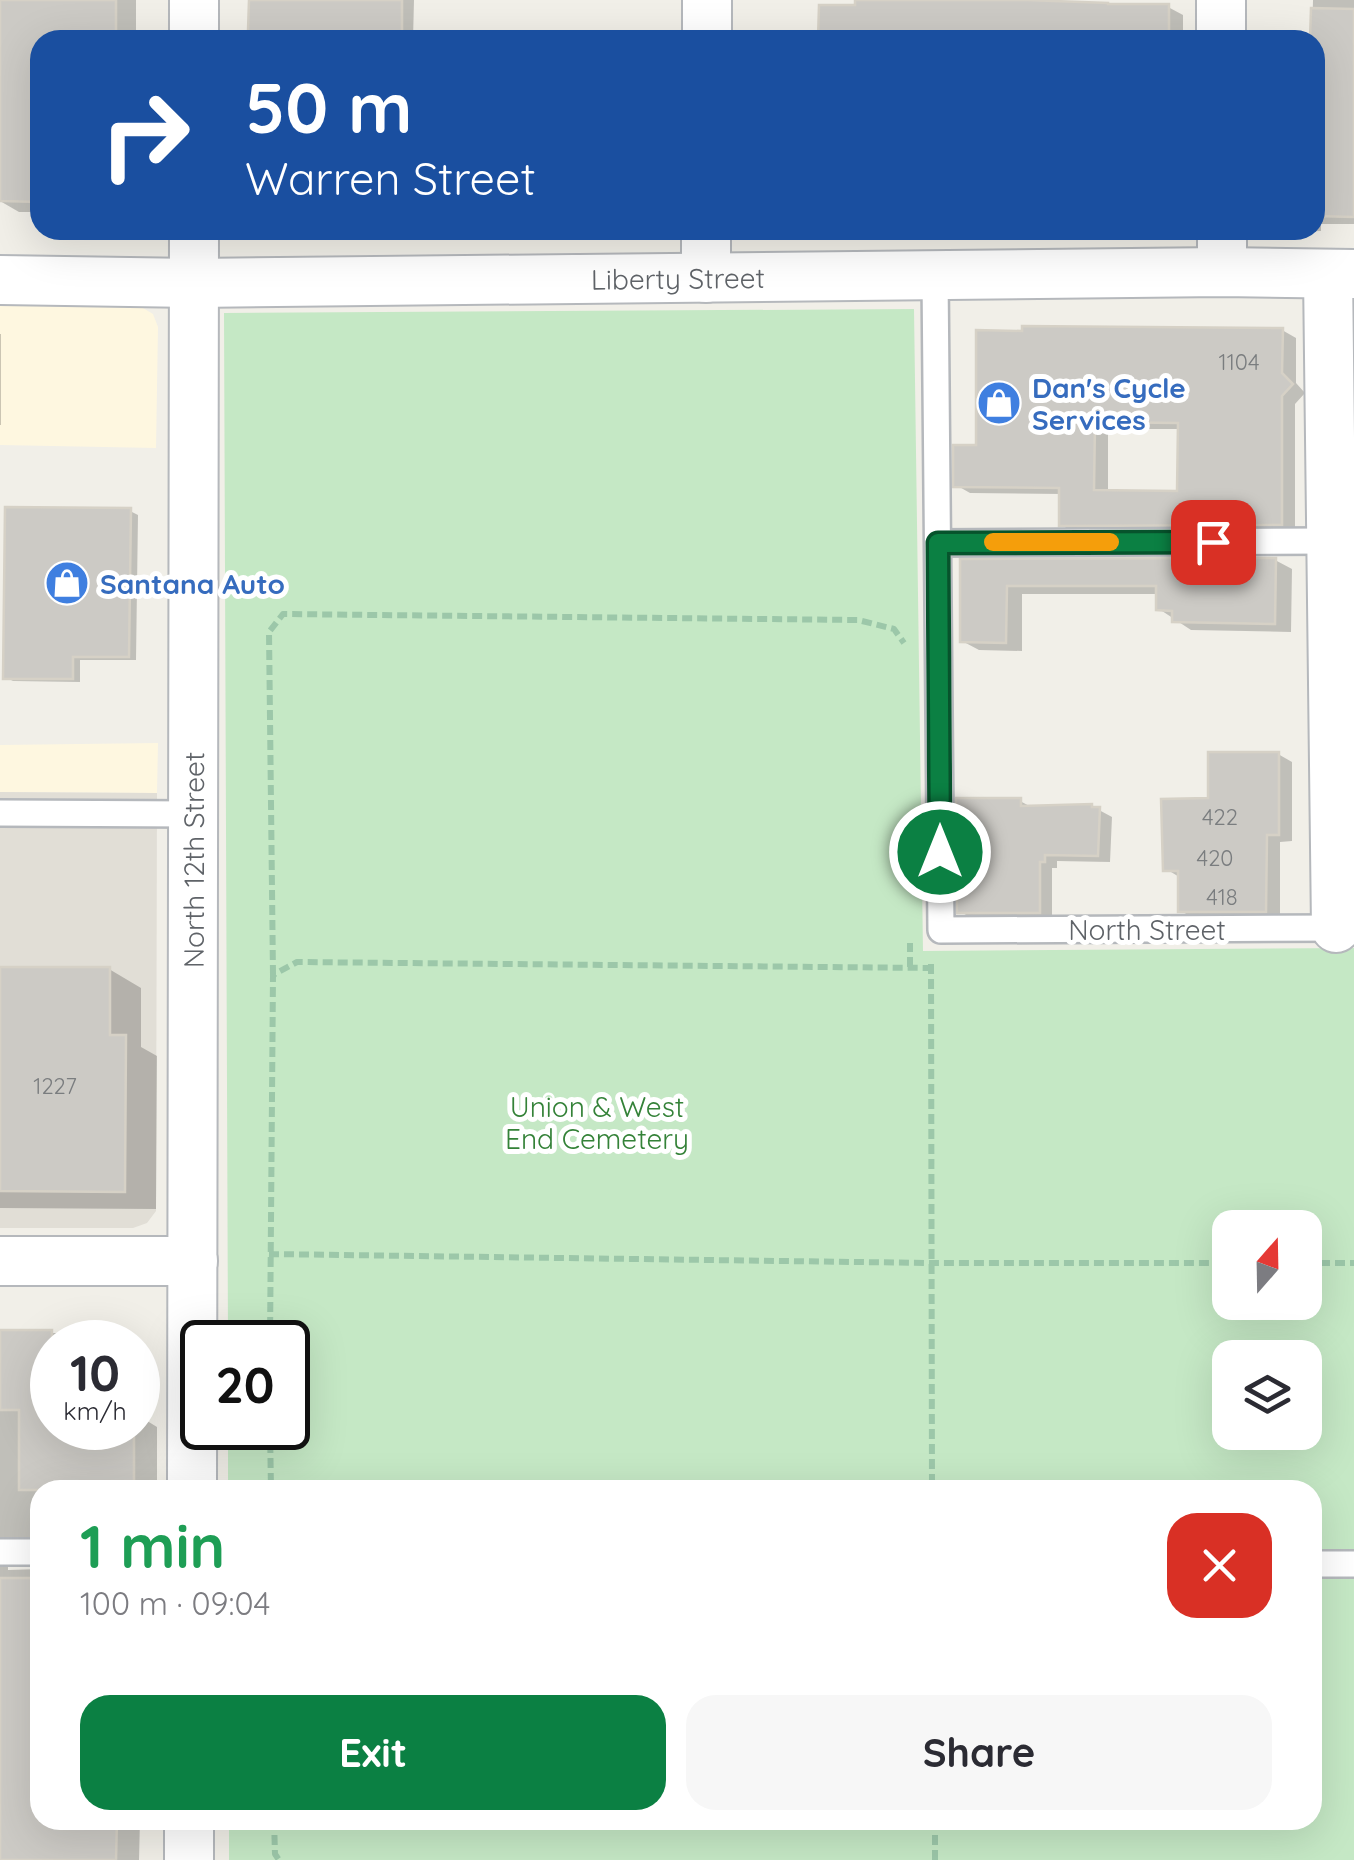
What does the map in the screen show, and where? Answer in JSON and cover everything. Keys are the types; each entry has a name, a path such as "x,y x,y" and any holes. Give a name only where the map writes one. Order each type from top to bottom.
{"street":[{"path":"194,0 194,30"},
{"path":"706,30 707,0"},
{"path":"1221,0 1221,30"},
{"name":"North 12th Street","path":"192,1480 194,240"},
{"path":"706,240 706,278"},
{"name":"Liberty Street","path":"0,280 194,283 935,275 1222,251 1341,274"},
{"path":"1341,274 1331,541 1345,928"},
{"path":"0,1261 193,1261"},
{"path":"189,1830 189,1860"}],"lane":[{"path":"935,275 941,930"},
{"path":"938,543 1331,541"},
{"path":"0,813 193,814"},
{"name":"North Street","path":"941,930 1345,928"},
{"path":"0,1552 30,1552"},
{"path":"1322,1564 1354,1564"}],"path":[{"path":"270,1320 273,976 269,632 283,614 858,620 894,629 912,653"},
{"path":"910,928 910,967"},
{"path":"932,1480 931,948 941,930"},
{"path":"273,976 297,962 931,968"},
{"path":"269,1254 1212,1263"},
{"path":"1322,1263 1354,1263"},
{"path":"270,1450 271,1480"},
{"path":"274,1830 274,1854 279,1860"},
{"path":"935,1830 935,1860"}],"shaded area":[{"path":"0,304 138,305 153,314 158,327 156,448 0,445"},
{"path":"158,743 157,793 0,792 0,745"},
{"path":"0,792 157,793 156,1211 147,1223 133,1228 0,1228"}],"green space":[{"name":"Union & West End Cemetery","path":"914,309 923,951 1354,948 1354,1860 229,1860 229,1830 1322,1830 1322,1480 228,1480 228,1450 310,1450 310,1320 228,1320 224,313"}],"building":[{"path":"0,0 116,0 116,30 30,30 30,202 0,201"},
{"path":"249,0 402,0 402,30 248,30"},
{"path":"855,0 1169,4 1169,30 818,30 819,5 855,5"},
{"path":"1311,8 1354,9 1354,217 1325,216 1325,30 1310,30"},
{"path":"1022,326 1283,328 1282,373 1293,384 1282,396 1282,525 1059,526 1059,488 953,487 953,445 976,445 976,330 1022,331","holes":["1095,422 1178,423 1177,491 1094,490"]},
{"name":"Santana Auto","path":"5,507 131,508 129,657 73,657 73,679 3,679"},
{"path":"1276,558 1275,624 1172,622 1172,611 1156,610 1156,586 1007,586 1006,643 960,642 960,559"},
{"path":"1208,752 1279,752 1279,835 1267,835 1266,912 1178,912 1178,871 1163,871 1161,799 1208,798"},
{"path":"956,798 1021,798 1021,806 1100,807 1098,856 1045,855 1045,862 1040,862 1040,913 957,913"},
{"path":"0,967 110,967 110,1035 126,1035 125,1192 0,1191"},
{"path":"0,1330 30,1330 30,1450 134,1450 134,1480 30,1480 30,1490 19,1490 19,1410 0,1410"},
{"path":"0,1578 30,1578 30,1830 117,1830 116,1860 0,1860"}],"slow traffic":[{"path":"993,542 1110,542"}],"place":[{"name":"Dan's Cycle Services","path":"999,403"},
{"name":"Santana Auto","path":"67,583"}],"route":[{"path":"940,852 938,543 1213,542"}]}
